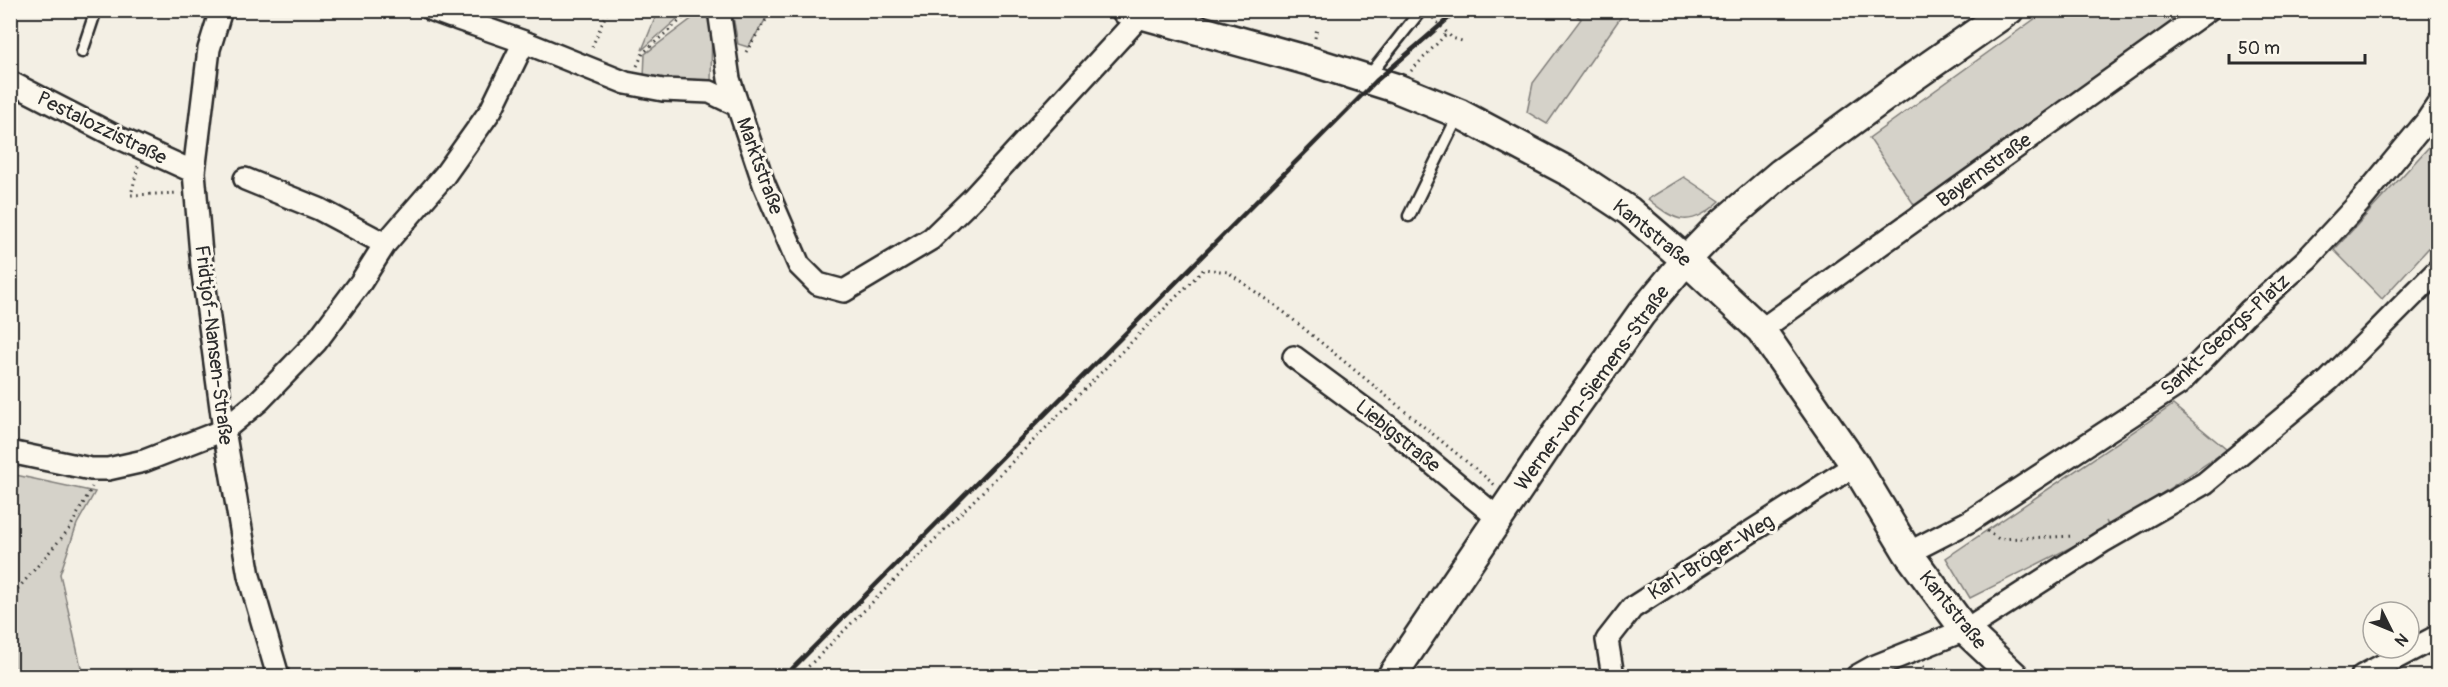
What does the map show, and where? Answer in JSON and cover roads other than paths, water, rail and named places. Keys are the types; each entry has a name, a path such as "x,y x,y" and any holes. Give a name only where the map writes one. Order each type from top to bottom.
{"main road":[{"name":"Werner-von-Siemens-Straße","path":"1392,676 1555,435 1641,314 1686,260 1718,226 1781,173 2009,10"},
{"name":"Kantstraße","path":"1134,12 1396,88 1460,114 1573,174 1629,211 1761,330 1855,465 1908,553 1965,630 2014,676"}],"street":[{"name":"Fridtjof-Nansen-Straße","path":"221,10 209,50 194,172 202,266 224,430 249,576 278,676"},
{"name":"Marktstraße","path":"719,10 729,79 737,105 764,184 799,265 818,284 844,291 931,239 972,199 1134,12"},
{"name":"Bayernstraße","path":"1761,330 2208,10"},
{"path":"447,16 524,42 626,83 663,90 710,92 737,105"},
{"path":"10,452 99,469 117,468 144,461 224,430 259,401 316,342 361,282 385,244 444,177 490,110 524,42"},
{"name":"Pestalozzistraße","path":"10,82 194,172"},
{"name":"Sankt-Georgs-Platz","path":"1908,553 1970,521 2179,384 2249,311 2307,260 2389,167 2438,104"},
{"path":"245,179 319,208 385,244"},
{"path":"1857,676 1873,667 1965,630 2102,542 2205,483 2329,380 2438,270"},
{"name":"Liebigstraße","path":"1294,357 1389,428 1506,509"},
{"name":"Karl-Bröger-Weg","path":"1614,676 1607,640 1632,608 1855,465"},
{"path":"2361,676 2438,636"}],"lane":[{"path":"82,52 96,10"},
{"path":"1367,78 1425,13"},
{"path":"1409,216 1460,114"}],"railway":[{"path":"785,676 1376,81 1458,10"}]}
